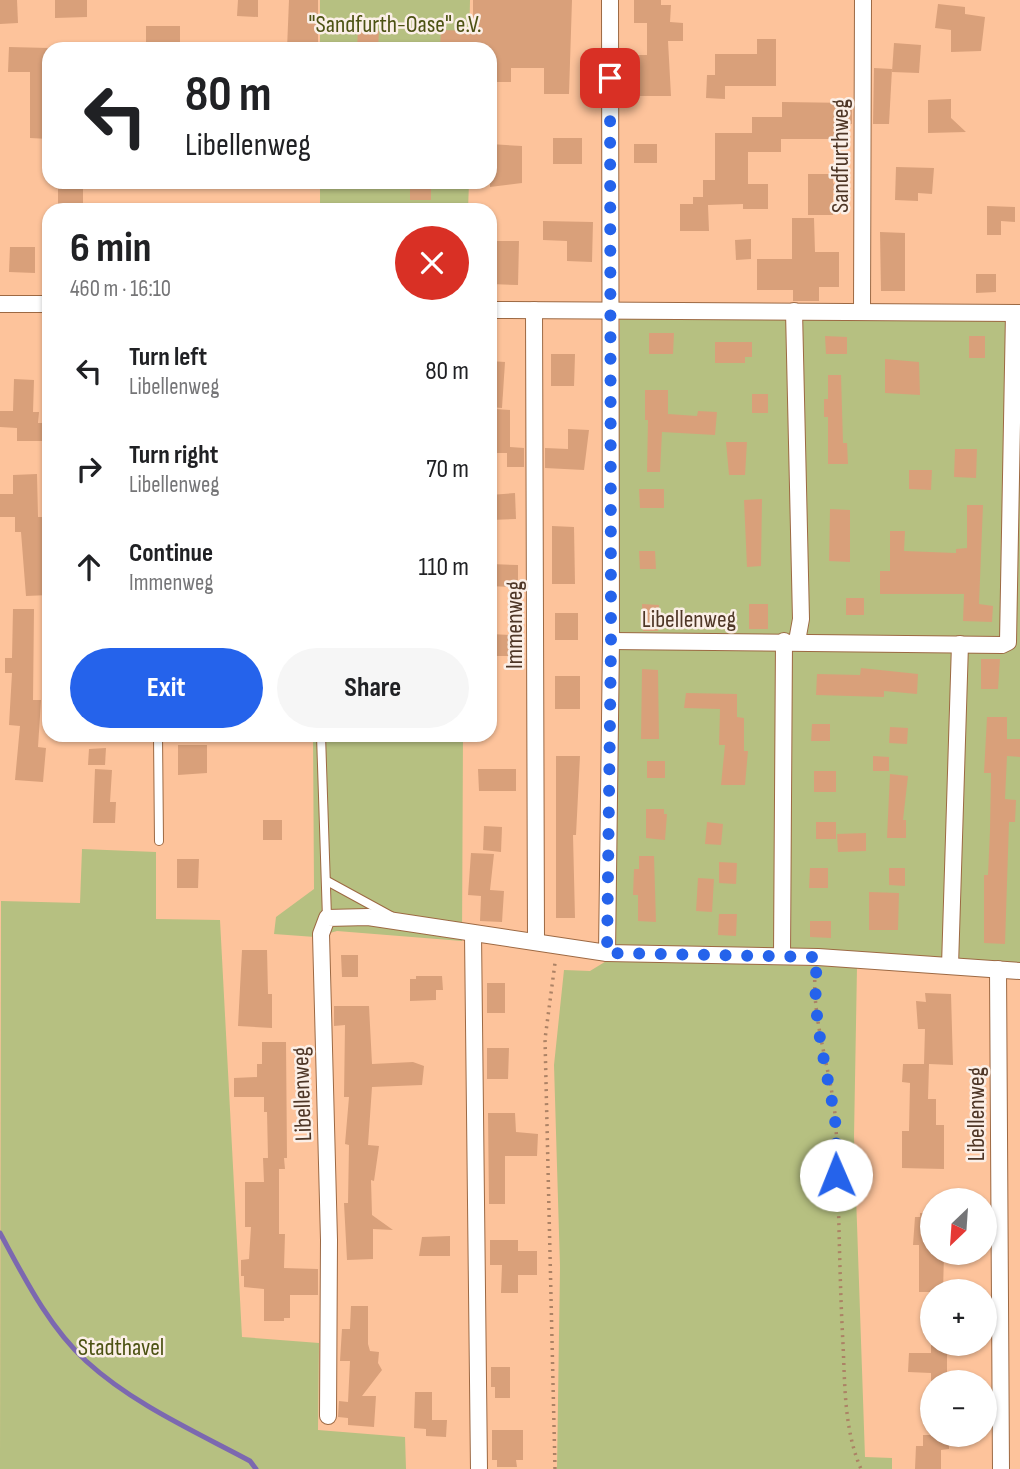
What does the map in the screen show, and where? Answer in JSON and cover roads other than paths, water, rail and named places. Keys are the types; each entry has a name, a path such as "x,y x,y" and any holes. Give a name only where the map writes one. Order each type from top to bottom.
{"street":[{"path":"610,0 611,641"},
{"name":"Sandfurthweg","path":"862,312 863,0"},
{"path":"0,304 42,304"},
{"path":"497,310 1017,313"},
{"name":"Immenweg","path":"534,310 536,940"},
{"path":"782,956 790,641 801,619 794,311"},
{"name":"Libellenweg","path":"607,953 611,641 1002,645 1008,642 1017,313"},
{"path":"950,966 960,643"},
{"path":"327,918 368,918 473,934 536,940 557,947 607,953 818,957 1020,971"},
{"name":"Libellenweg","path":"327,918 321,934 329,1240 328,1416"},
{"path":"473,934 479,1469"},
{"name":"Libellenweg","path":"998,969 1001,1469"}],"lane":[{"path":"158,742 159,841"},
{"path":"321,742 322,846 327,881 327,918"},
{"path":"327,881 406,924"}],"waterway":[{"path":"0,1233 48,1317 86,1361 144,1404 250,1461 256,1469"}],"park label":[{"name":"\"Sandfurth-Oase\" e.V.","path":"395,24"},
{"name":"Stadthavel","path":"121,1347"}]}
